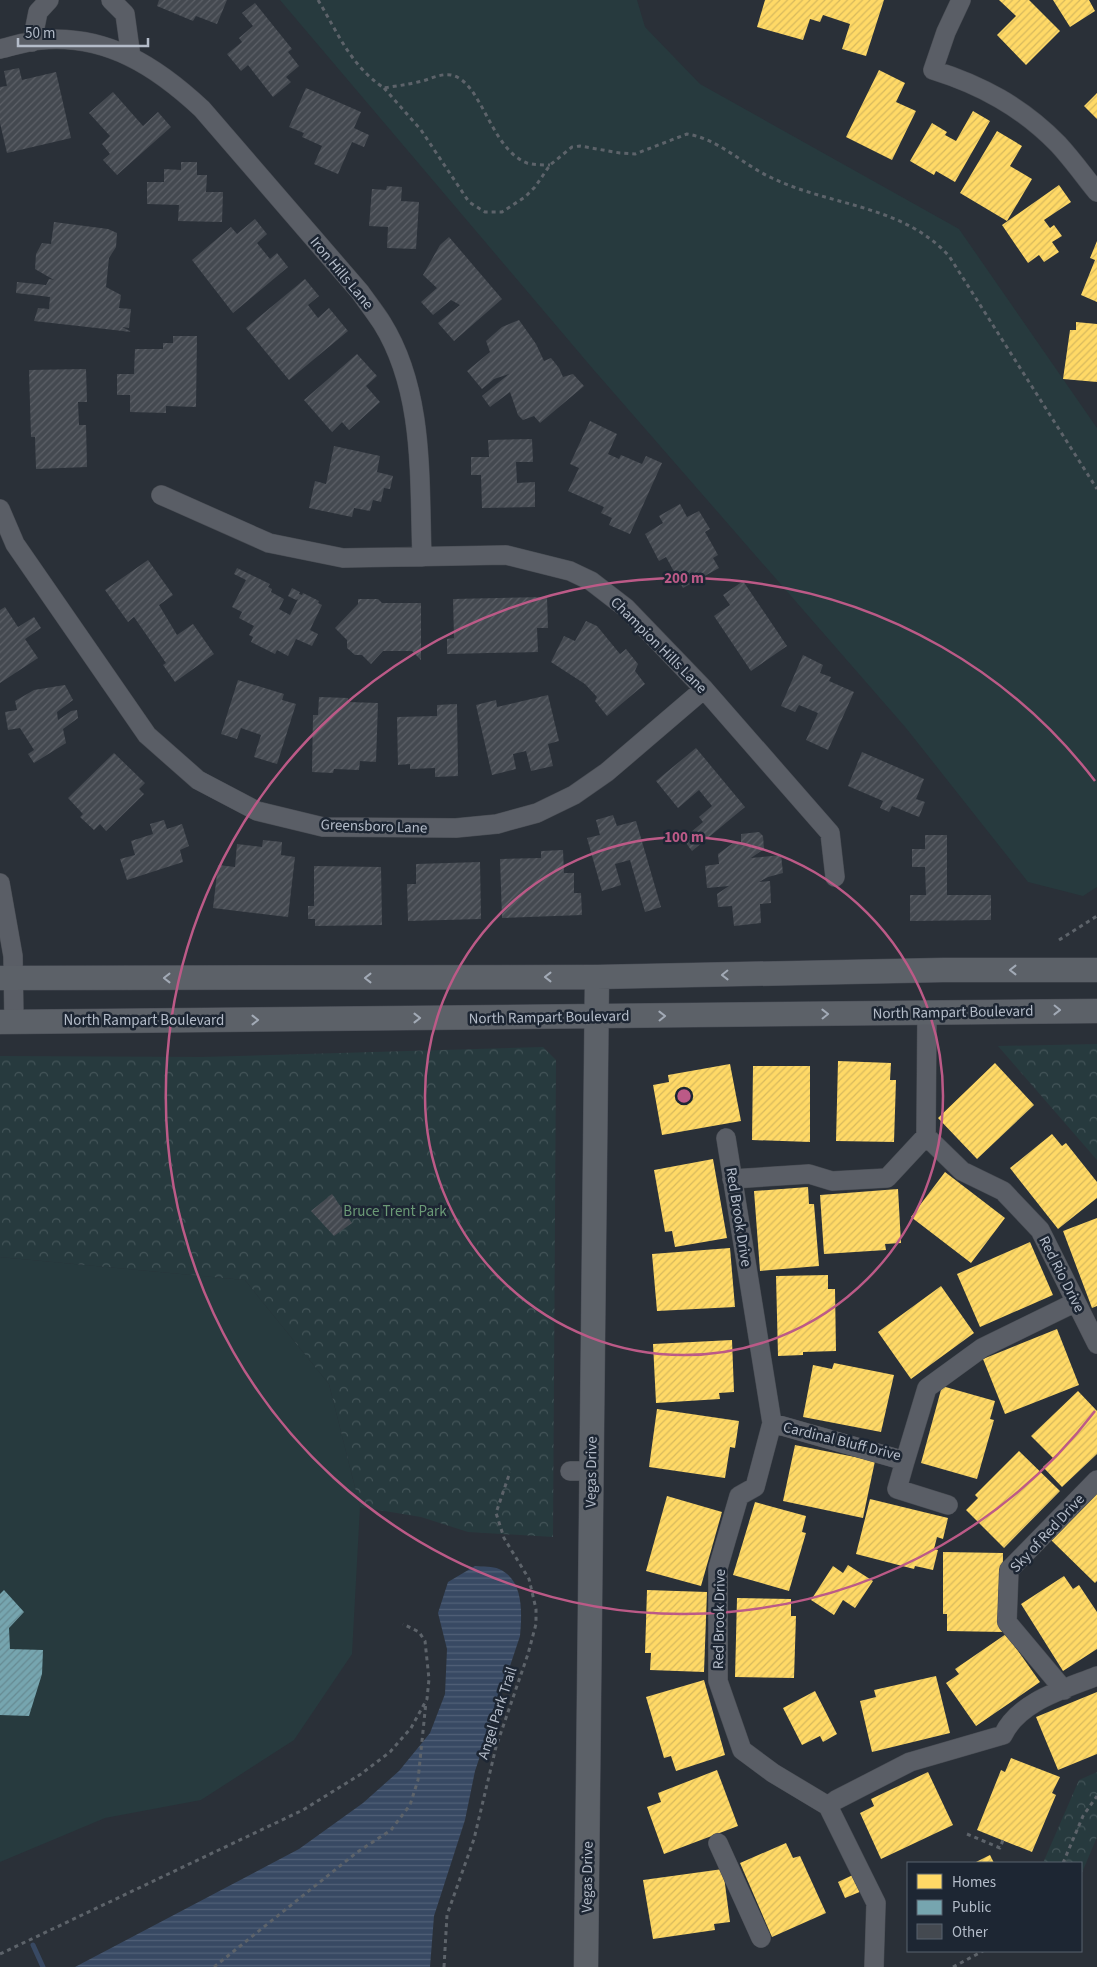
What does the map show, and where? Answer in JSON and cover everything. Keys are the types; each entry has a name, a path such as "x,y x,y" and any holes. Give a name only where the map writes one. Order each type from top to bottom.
{"main road":[{"path":"6,978 597,977 943,970 1097,970"},
{"name":"Vegas Drive","path":"586,1967 580,1471 597,977"},
{"name":"North Rampart Boulevard","path":"7,1022 1097,1011"}],"street":[{"path":"32,42 38,12 49,0"},
{"path":"111,0 124,14 131,57"},
{"path":"961,0 946,32 933,70 988,91 1014,106 1038,124 1059,145 1097,192"},
{"name":"Iron Hills Lane","path":"0,49 41,40 74,41 110,49 145,63 174,84 202,109 360,292 383,324 399,359 411,397 417,436 422,557"},
{"name":"Champion Hills Lane","path":"161,495 269,543 343,558 506,555 570,571 590,581 626,608 704,689 830,833 835,877"},
{"name":"Greensboro Lane","path":"0,509 8,548 147,735 198,780 258,811 323,827 456,828 497,824 537,813 574,795 607,772 704,689"},
{"path":"0,883 13,956 6,978 7,1022"},
{"path":"732,1179 809,1174 832,1181 887,1178 926,1136 927,1012"},
{"name":"Red Rio Drive","path":"926,1136 962,1171 1003,1192 1040,1230 1097,1344"},
{"name":"Red Brook Drive","path":"726,1138 772,1423 755,1487 739,1496 718,1568 718,1681 742,1750 774,1773 828,1806"},
{"name":"Cardinal Bluff Drive","path":"772,1423 905,1461 927,1388 982,1348 1076,1302"},
{"path":"905,1461 897,1489 948,1505"},
{"name":"Sky of Red Drive","path":"1064,1690 1008,1622 1009,1570 1097,1480"},
{"path":"874,1967 876,1903 828,1806 836,1800 910,1762 1003,1735 1007,1726 1028,1707 1097,1676"},
{"path":"718,1843 760,1938"}],"path":[{"path":"318,0 346,52 384,88 421,130 469,202 485,212 502,212 512,206 535,187 550,165 572,147 588,146 620,153 635,154 681,136 695,135 718,145 773,179 873,211 926,235 936,242 948,256 1097,489"},
{"path":"384,88 419,82 444,75 457,77 472,88 492,126 510,152 528,164 550,165"},
{"path":"1059,940 1097,916"},
{"name":"Angel Park Trail","path":"444,1967 447,1915 474,1839 496,1747 528,1654 536,1624 536,1609 529,1580 504,1538 496,1513 510,1472"},
{"path":"214,1967 356,1853 391,1830 410,1805 418,1780 429,1666 425,1640 419,1632 403,1624"},
{"path":"0,1954 303,1810 360,1774 390,1752 411,1728 427,1699"},
{"path":"1063,1862 1082,1816 1097,1796"},
{"path":"967,1834 1000,1848 1003,1840"},
{"path":"953,1967 981,1952"}],"green space":[{"path":"280,0 637,0 645,27 700,84 959,229 1097,428 1097,887 1083,896 1028,882 906,728 593,369"},
{"path":"1097,1044 1097,1160 998,1046"},
{"name":"Bruce Trent Park","path":"543,1047 556,1060 553,1537 468,1532 421,1517 360,1507 329,1384 245,1280 0,1257 0,1056 202,1057"},
{"path":"0,1257 245,1280 329,1384 360,1507 352,1654 294,1740 201,1800 105,1818 0,1862"},
{"path":"1097,1772 1097,1837 1082,1873 1082,1862 1043,1862 1079,1780"}],"water":[{"path":"475,1566 499,1569 513,1581 520,1598 520,1636 475,1771 465,1820 434,1916 430,1967 75,1967 299,1849 363,1803 399,1771 430,1733 445,1694 447,1649 438,1613 448,1582"}],"building: Homes":[{"path":"765,0 884,0 866,56 842,49 850,24 823,15 820,22 810,19 803,40 757,27"},
{"path":"999,0 1029,0 1060,31 1026,65 997,35 1016,16"},
{"path":"1053,0 1089,0 1095,11 1070,27"},
{"path":"879,70 905,83 896,102 916,111 892,160 846,137"},
{"path":"1097,93 1097,119 1084,106"},
{"path":"973,111 990,121 955,182 936,171 934,175 910,161 932,123 947,132 945,135 956,141"},
{"path":"997,131 1022,146 1010,166 1032,179 1007,221 960,193"},
{"path":"1059,185 1071,202 1044,220 1050,228 1054,225 1062,236 1052,242 1059,252 1044,262 1039,255 1028,263 1002,225"},
{"path":"1097,241 1097,302 1081,295 1095,260 1090,258"},
{"path":"1076,322 1097,324 1097,382 1063,379 1070,330 1076,330"},
{"path":"838,1061 891,1063 890,1080 896,1080 894,1142 836,1141"},
{"path":"995,1063 1034,1105 977,1159 938,1118"},
{"path":"730,1064 741,1121 662,1135 653,1085 669,1082 668,1075"},
{"path":"753,1066 810,1066 810,1142 752,1140"},
{"path":"1052,1134 1062,1146 1066,1143 1097,1182 1097,1198 1058,1229 1010,1168"},
{"path":"713,1159 727,1238 675,1247 672,1231 665,1232 654,1170"},
{"path":"945,1172 1005,1218 971,1263 911,1217"},
{"path":"808,1187 809,1204 814,1204 819,1266 760,1271 754,1191"},
{"path":"898,1189 901,1243 885,1244 886,1250 824,1254 820,1195"},
{"path":"1097,1218 1097,1306 1092,1308 1063,1231"},
{"path":"1030,1242 1053,1295 980,1327 957,1274"},
{"path":"730,1248 735,1307 657,1311 652,1254"},
{"path":"828,1275 828,1289 835,1289 836,1351 803,1352 803,1355 778,1356 776,1276"},
{"path":"941,1286 974,1333 911,1379 878,1332"},
{"path":"1057,1329 1079,1385 1005,1414 983,1359"},
{"path":"732,1340 734,1392 719,1393 720,1399 656,1403 653,1344"},
{"path":"834,1363 894,1375 881,1432 803,1417 813,1365 832,1369"},
{"path":"942,1386 995,1401 990,1419 994,1420 977,1479 921,1463"},
{"path":"1078,1391 1097,1411 1097,1454 1062,1487 1043,1467 1053,1458 1031,1436"},
{"path":"657,1409 739,1421 735,1448 730,1447 725,1478 649,1467"},
{"path":"795,1445 875,1461 863,1518 783,1501"},
{"path":"1019,1451 1060,1491 1004,1548 966,1510 978,1498 975,1495"},
{"path":"1097,1493 1097,1581 1095,1583 1051,1540"},
{"path":"667,1496 722,1512 701,1586 646,1571"},
{"path":"870,1499 948,1518 943,1539 937,1537 934,1549 938,1550 933,1570 915,1566 914,1569 856,1554"},
{"path":"755,1502 806,1516 802,1532 806,1533 789,1591 733,1575"},
{"path":"943,1552 1003,1553 1002,1632 947,1631 947,1614 943,1614"},
{"path":"848,1565 873,1581 855,1608 843,1600 834,1615 811,1600 833,1566 843,1573"},
{"path":"1064,1576 1073,1589 1079,1585 1097,1612 1097,1649 1063,1671 1021,1604"},
{"path":"647,1590 707,1592 704,1672 650,1670 651,1653 645,1653"},
{"path":"737,1598 791,1599 791,1616 796,1616 794,1678 735,1677"},
{"path":"1006,1634 1040,1682 976,1726 946,1683 959,1674 955,1669"},
{"path":"936,1676 950,1733 872,1752 860,1701 876,1697 874,1690"},
{"path":"704,1680 725,1755 676,1771 671,1756 664,1758 646,1697"},
{"path":"815,1691 837,1734 823,1742 820,1736 802,1745 783,1708"},
{"path":"1097,1692 1097,1754 1058,1770 1036,1717"},
{"path":"1011,1758 1060,1777 1052,1793 1056,1795 1032,1852 977,1830 1001,1770 1005,1772"},
{"path":"717,1770 738,1826 664,1854 647,1807 661,1802 658,1793"},
{"path":"928,1772 953,1825 881,1859 860,1813 874,1806 871,1799"},
{"path":"786,1843 793,1858 800,1856 826,1913 772,1937 740,1863"},
{"path":"990,1855 994,1862 976,1862"},
{"path":"723,1869 730,1922 714,1924 715,1930 653,1939 643,1880"},
{"path":"855,1874 862,1891 845,1898 838,1882"}],"building: Public":[{"path":"4,1590 24,1612 9,1628 10,1649 43,1650 42,1674 29,1716 0,1715 0,1594"}],"building: Other":[{"path":"159,0 227,0 217,24 196,16 193,21 157,6"},
{"path":"255,3 292,49 288,52 299,66 286,77 291,82 273,97 248,65 241,71 227,54 242,42 239,38 253,26 242,13"},
{"path":"19,68 22,80 56,72 71,138 7,153 0,123 0,87 7,86 4,71"},
{"path":"306,88 361,112 354,128 369,135 364,147 352,142 338,174 314,164 322,146 302,137 304,133 289,127"},
{"path":"113,92 143,126 158,112 171,127 117,175 103,160 110,154 102,144 110,136 89,113"},
{"path":"181,162 197,162 197,175 207,175 206,192 223,192 222,222 178,221 179,205 147,204 147,182 164,182 164,169 181,170"},
{"path":"387,186 402,187 401,201 419,202 416,249 387,248 388,227 369,226 372,189 386,190"},
{"path":"255,219 267,234 257,243 270,259 277,253 288,267 233,313 192,260 231,227 237,234"},
{"path":"54,222 108,229 117,233 116,247 109,258 106,287 121,295 119,308 131,309 129,328 122,327 132,332 34,321 38,308 49,309 50,297 16,293 17,282 46,285 49,279 54,280 35,269 36,254 42,243 51,244"},
{"path":"449,237 502,299 454,341 438,323 460,305 451,300 433,315 421,302 437,288 423,275 440,245"},
{"path":"305,279 319,296 308,305 318,318 329,308 348,331 289,380 246,328"},
{"path":"519,320 536,344 544,361 551,358 563,377 573,374 584,386 540,423 534,416 523,420 518,415 510,392 490,407 482,396 509,374 494,379 482,389 467,371 490,352 486,341 502,327"},
{"path":"173,336 197,336 196,407 166,406 166,413 130,412 130,395 117,395 117,374 134,374 135,349 163,349 163,343 173,343"},
{"path":"357,354 377,376 366,386 380,402 349,430 342,422 332,432 304,400"},
{"path":"86,369 87,402 78,402 79,425 86,425 87,467 36,469 35,437 31,437 29,370"},
{"path":"590,421 617,434 608,454 619,459 621,455 642,464 646,456 662,463 630,534 609,525 612,518 601,513 604,507 568,491 579,468 570,464"},
{"path":"532,439 533,462 516,462 517,483 535,482 535,507 482,508 481,475 471,475 471,457 489,457 488,440"},
{"path":"334,446 380,456 377,472 393,476 390,489 384,488 381,502 373,500 370,511 354,508 352,517 309,508 315,481 326,484"},
{"path":"680,504 687,517 699,511 710,529 705,532 718,555 713,558 719,568 683,588 666,557 659,561 645,534 663,523 659,516"},
{"path":"148,560 173,595 159,605 177,635 193,624 214,654 175,682 163,665 166,663 134,617 128,622 105,590"},
{"path":"237,568 270,584 268,587 272,589 271,592 284,599 279,609 290,615 298,599 296,600 288,596 292,588 300,592 299,594 302,595 303,593 319,601 318,603 322,605 310,630 318,634 312,646 296,639 288,656 277,650 275,654 251,642 253,637 249,635 254,626 239,618 242,612 232,607 246,580 234,574"},
{"path":"743,581 787,646 751,671 714,616 730,605 723,595"},
{"path":"547,597 548,628 537,628 538,652 447,654 447,639 454,638 453,599"},
{"path":"358,599 378,599 382,603 421,603 421,660 412,651 383,651 371,664 362,655 355,655 347,648 347,640 335,628 358,604"},
{"path":"5,607 18,627 34,617 41,628 25,639 38,658 0,683 0,610"},
{"path":"586,621 597,626 620,654 626,649 638,664 635,671 645,684 607,716 595,701 597,697 585,684 551,662 564,636 575,641"},
{"path":"803,655 823,665 820,673 831,677 829,681 854,692 828,750 806,740 818,713 799,705 795,712 781,706"},
{"path":"238,680 284,694 282,700 296,704 277,764 254,757 261,735 241,728 237,739 221,734"},
{"path":"65,685 73,700 57,712 58,720 71,711 77,710 78,718 63,729 66,743 34,763 28,754 34,750 20,728 8,730 5,712 17,710 15,701 34,690"},
{"path":"548,695 559,741 548,744 553,766 531,771 526,751 513,754 516,769 492,775 476,705 496,700 497,707"},
{"path":"319,697 348,698 348,702 378,703 376,762 360,761 359,770 334,769 333,773 312,772 313,715 318,715"},
{"path":"457,704 458,776 435,777 435,768 410,769 410,764 398,765 397,717 437,716 437,705"},
{"path":"696,748 745,807 692,851 683,839 703,822 699,817 712,806 699,790 678,808 656,781"},
{"path":"862,752 924,779 916,799 925,802 919,817 892,806 889,812 880,808 883,801 848,786"},
{"path":"114,753 145,783 139,789 144,794 106,831 100,824 94,830 80,817 83,814 68,798"},
{"path":"613,815 617,826 636,821 661,907 645,912 630,860 615,864 621,885 602,891 587,838 600,835 596,820"},
{"path":"164,820 167,829 182,824 189,846 180,850 183,862 127,880 120,859 135,855 131,841 153,834 150,824"},
{"path":"759,832 763,836 764,849 751,858 781,855 783,873 768,877 759,882 770,881 771,903 760,904 761,923 734,926 732,906 718,907 717,894 729,886 707,888 705,866 719,864 718,854 733,843 741,842 741,834"},
{"path":"925,835 947,835 947,895 991,895 991,920 910,921 910,895 926,895 925,867 912,867 912,849 925,849"},
{"path":"263,840 282,842 281,855 295,857 288,917 213,908 218,865 235,867 237,844 262,847"},
{"path":"563,850 564,873 574,873 574,893 581,893 582,915 502,918 500,859 541,858 541,851"},
{"path":"480,862 481,919 408,921 407,884 416,884 416,864"},
{"path":"314,866 381,867 382,925 315,926 315,919 308,919 308,906 314,906"},
{"path":"332,1194 352,1223 334,1236 311,1211"}],"waterway":[{"path":"33,1945 43,1967"}]}
